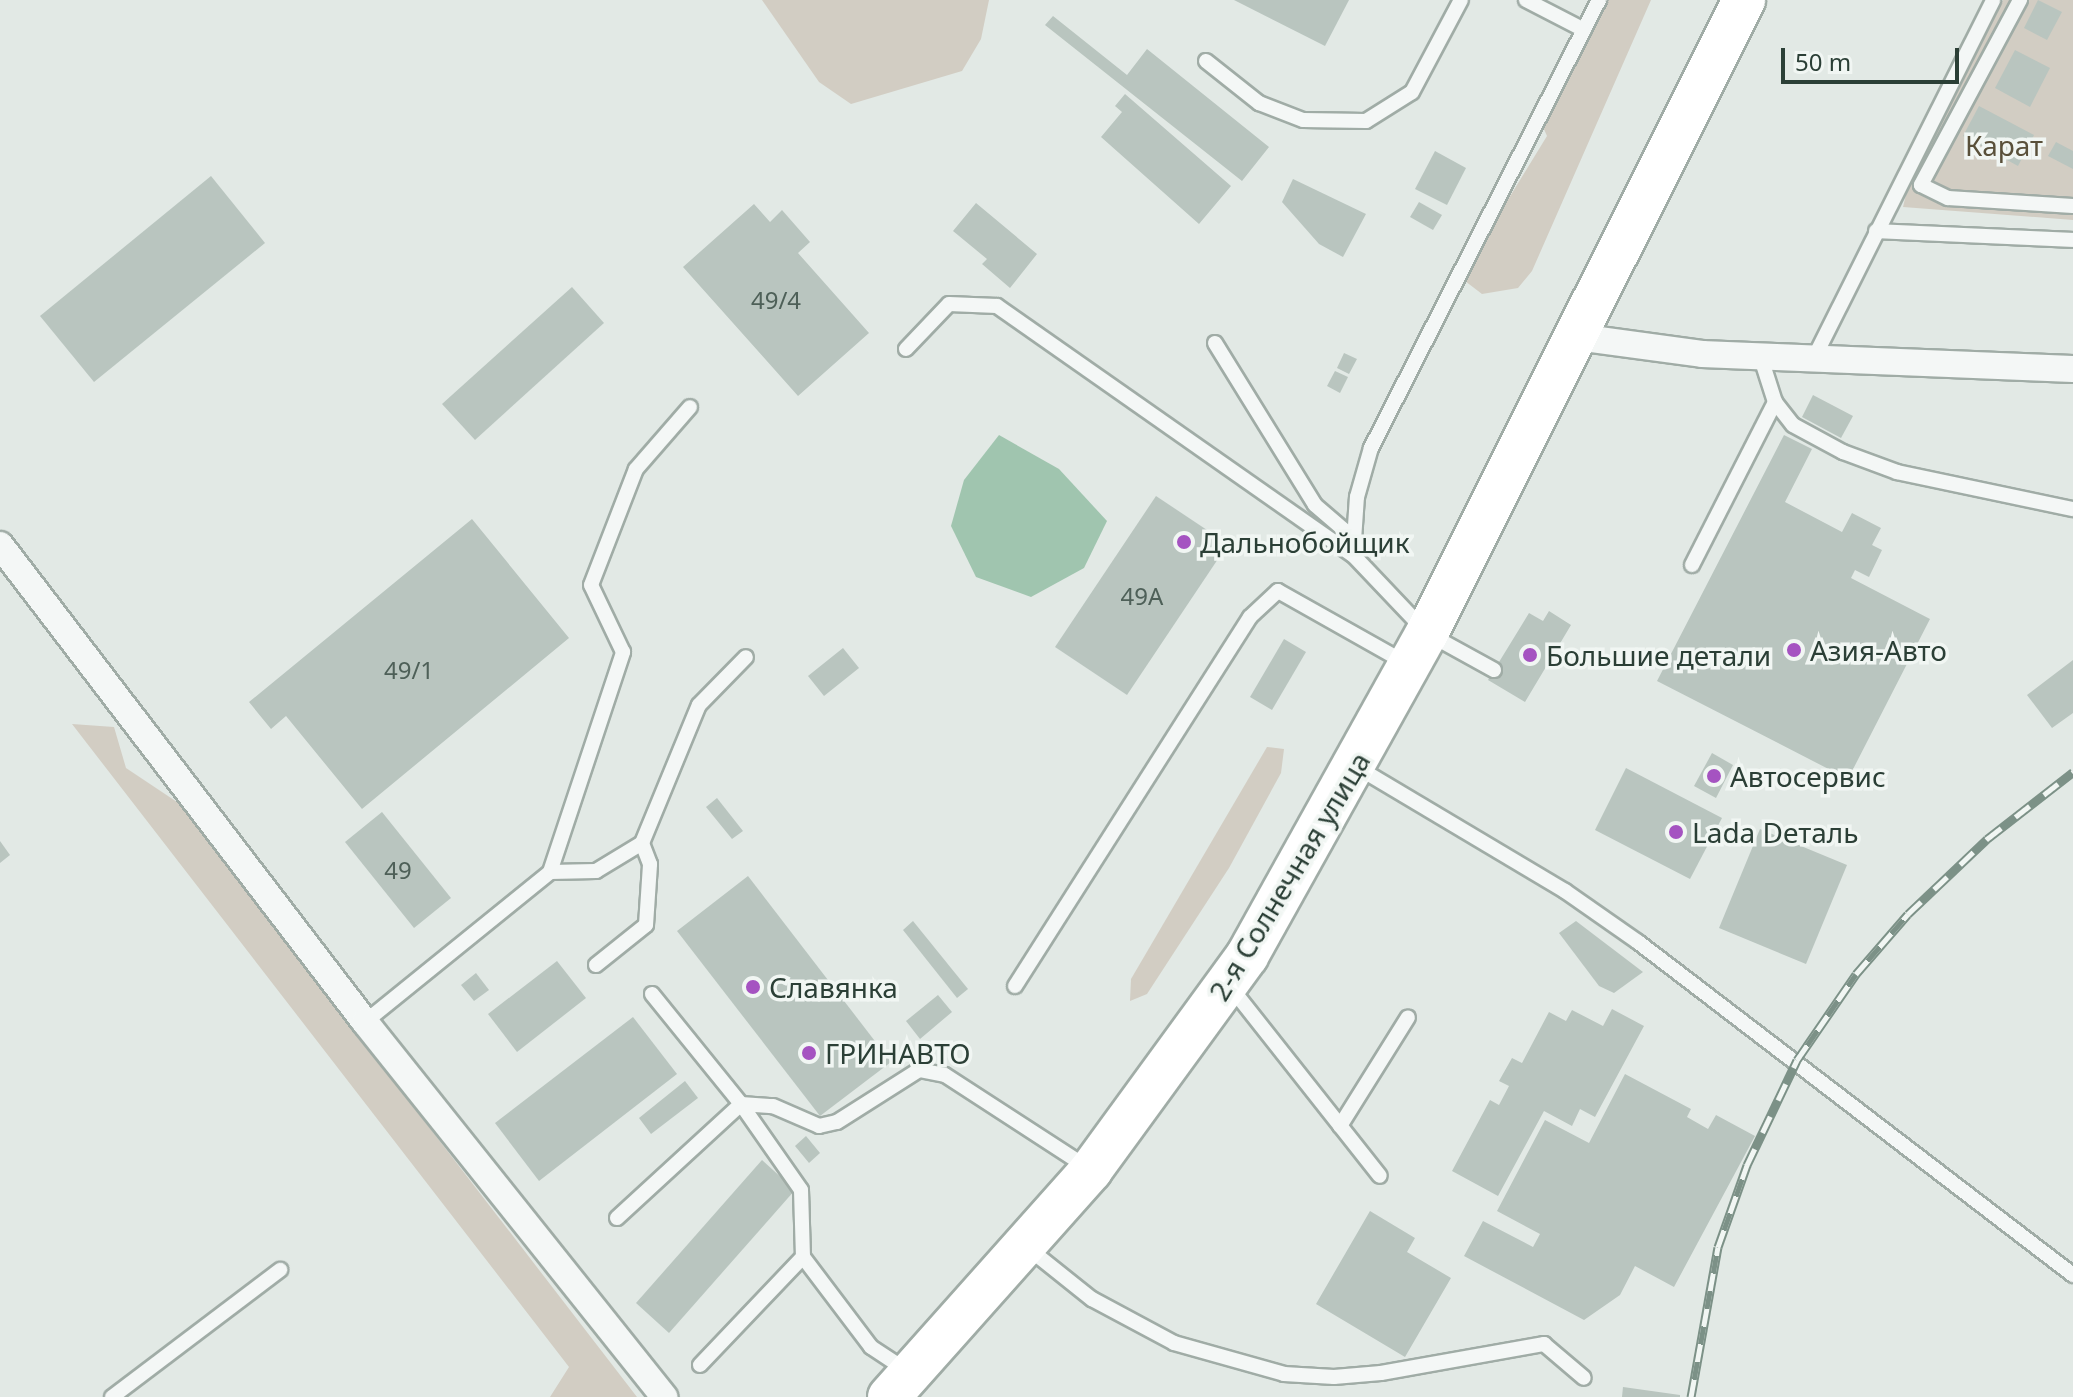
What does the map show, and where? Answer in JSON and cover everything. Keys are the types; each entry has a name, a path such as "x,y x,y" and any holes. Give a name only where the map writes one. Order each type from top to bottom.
{"main road":[{"name":"2-я Солнечная улица","path":"893,1390 1091,1170 1228,984 1356,766 1418,649 1744,0"}],"street":[{"path":"1577,337 1702,354 2073,369"},
{"path":"0,545 365,1022 656,1387 687,1397"}],"lane":[{"path":"1206,61 1259,103 1303,120 1366,121 1412,92 1461,0"},
{"path":"1526,0 1584,30"},
{"path":"1353,555 1351,536 1371,448 1599,0"},
{"path":"1814,358 1993,0"},
{"path":"2020,0 1921,185 1948,198 2073,206"},
{"path":"1876,231 2073,240"},
{"path":"906,349 949,304 997,306 1353,555 1418,649"},
{"path":"1215,343 1315,505 1351,536"},
{"path":"1760,355 1775,402 1793,425 1897,472 2073,509"},
{"path":"1692,565 1775,402"},
{"path":"365,1022 550,872 623,652 591,585 636,469 690,407"},
{"path":"1015,986 1250,617 1278,591 1418,649 1494,670"},
{"path":"550,872 596,871 642,843 699,705 746,657"},
{"path":"1356,766 1565,891 1638,942 2073,1275"},
{"path":"596,965 646,925 650,864 642,843"},
{"path":"1228,984 1380,1176"},
{"path":"652,994 741,1104 801,1190 803,1257 871,1347 893,1390"},
{"path":"1340,1126 1408,1017"},
{"path":"617,1218 741,1104 773,1106 819,1126 837,1122 919,1070 945,1075 1091,1170"},
{"path":"1024,1245 1092,1299 1174,1343 1244,1365 1334,1377 1544,1344 1584,1378"},
{"path":"700,1365 803,1257"},
{"path":"112,1397 280,1270"}],"green space":[{"path":"762,0 989,0 981,39 962,71 851,104 819,82"},
{"path":"1607,0 1651,0 1532,271 1518,288 1482,294 1465,281 1463,273 1547,136 1543,127"},
{"name":"Карат","path":"2003,0 2073,0 2073,220 1903,207 1910,178"},
{"path":"72,724 114,727 126,768 180,804 637,1397 550,1397 569,1367"},
{"path":"1267,747 1284,749 1281,773 1229,868 1147,994 1130,1001 1131,979"}],"shaded area":[{"path":"999,435 1059,469 1107,521 1084,568 1031,597 976,577 951,526 964,480"}],"building":[{"path":"1234,0 1349,0 1325,46"},
{"path":"2038,0 2062,12 2047,40 2024,28"},
{"path":"1053,16 1127,75 1147,49 1269,147 1242,181 1045,25"},
{"path":"2015,50 2050,68 2030,107 1995,88"},
{"path":"1125,94 1231,186 1199,224 1101,137 1122,112 1115,106"},
{"path":"1979,106 2034,135 2018,166 1963,136"},
{"path":"2056,142 2073,151 2073,169 2048,156"},
{"path":"1435,151 1466,168 1447,205 1415,189"},
{"path":"211,176 265,243 94,382 40,316"},
{"path":"1293,179 1366,214 1343,257 1319,244 1282,202"},
{"path":"1419,202 1442,215 1433,230 1410,217"},
{"path":"976,203 1037,254 1010,288 982,264 987,259 953,231"},
{"path":"754,204 770,222 782,210 810,242 798,253 869,333 798,396 683,267"},
{"path":"572,287 604,323 475,440 442,404"},
{"path":"1344,353 1357,359 1349,374 1337,368"},
{"path":"1335,371 1348,377 1340,393 1327,386"},
{"path":"1813,395 1853,416 1841,438 1802,417"},
{"name":"Азия-Авто","path":"1784,435 1812,449 1785,502 1842,532 1852,513 1881,528 1872,545 1882,550 1869,577 1855,570 1851,578 1930,619 1848,779 1657,681"},
{"path":"1156,496 1228,544 1127,695 1055,647"},
{"path":"472,519 569,638 362,809 286,716 271,729 249,702"},
{"path":"1549,611 1571,625 1525,702 1488,680 1529,613 1543,621"},
{"path":"1284,639 1306,652 1272,710 1250,697"},
{"path":"843,648 859,668 824,696 808,676"},
{"path":"2073,660 2073,713 2052,728 2027,695"},
{"name":"Автосервис","path":"1712,753 1733,765 1716,798 1694,786"},
{"path":"1626,768 1722,818 1690,879 1595,830"},
{"path":"717,798 743,831 732,839 706,807"},
{"path":"382,812 451,898 414,928 345,842"},
{"path":"1760,829 1847,865 1806,964 1719,928"},
{"path":"0,841 10,855 0,863"},
{"path":"748,876 891,1062 820,1116 677,931"},
{"path":"913,921 968,989 957,998 903,930"},
{"path":"1576,921 1643,972 1614,993 1599,986 1559,933"},
{"path":"557,961 586,998 517,1052 488,1014"},
{"path":"476,973 489,990 474,1001 461,985"},
{"path":"938,995 952,1012 920,1039 906,1021"},
{"path":"1612,1009 1644,1026 1595,1117 1580,1109 1572,1126 1544,1111 1498,1196 1452,1171 1490,1100 1499,1105 1509,1086 1499,1081 1512,1058 1522,1063 1549,1012 1566,1021 1572,1010 1603,1026"},
{"path":"633,1017 677,1074 539,1181 495,1123"},
{"path":"1625,1074 1691,1109 1687,1117 1708,1129 1716,1115 1755,1136 1674,1287 1635,1266 1620,1295 1584,1320 1464,1256 1483,1221 1533,1247 1540,1234 1497,1211 1545,1120 1589,1143"},
{"path":"685,1081 698,1098 651,1134 639,1118"},
{"path":"806,1136 820,1153 809,1163 795,1146"},
{"path":"762,1160 795,1190 669,1333 636,1303"},
{"path":"1370,1211 1415,1238 1407,1252 1451,1278 1405,1357 1316,1304"},
{"path":"1623,1387 1680,1395 1680,1397 1622,1397"}],"railway":[{"path":"1691,1397 1718,1247 1747,1165 1797,1060 1856,974 1908,914 1987,839 2073,772"}],"place":[{"name":"Дальнобойщик","path":"1184,542"},
{"name":"Азия-Авто","path":"1794,650"},
{"name":"Большие детали","path":"1530,655"},
{"name":"Автосервис","path":"1714,776"},
{"name":"Lada Dеталь","path":"1676,832"},
{"name":"Славянка","path":"753,987"},
{"name":"ГРИНАВТО","path":"809,1053"}]}
